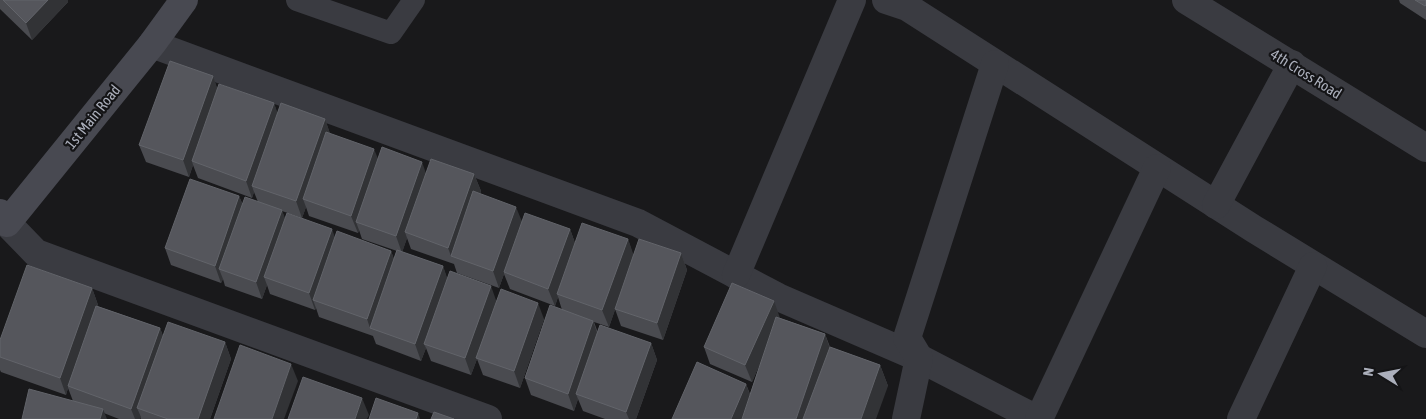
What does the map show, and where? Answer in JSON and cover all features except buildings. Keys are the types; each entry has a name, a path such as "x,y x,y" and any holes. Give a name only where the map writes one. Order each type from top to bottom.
{"street":[{"name":"1st Main Road","path":"4,218 152,44 184,0"},
{"path":"736,275 852,0"},
{"name":"4th Cross Road","path":"1186,0 1426,148"},
{"path":"901,2 1216,206 1426,334"},
{"path":"152,44 638,223 778,298 919,358 1038,419 1157,168"},
{"path":"906,419 919,358 907,338 995,64"},
{"path":"1216,206 1292,64"},
{"path":"4,218 36,253 488,419"},
{"path":"1242,419 1313,266"}],"lane":[{"path":"297,0 391,33 414,0"}]}
